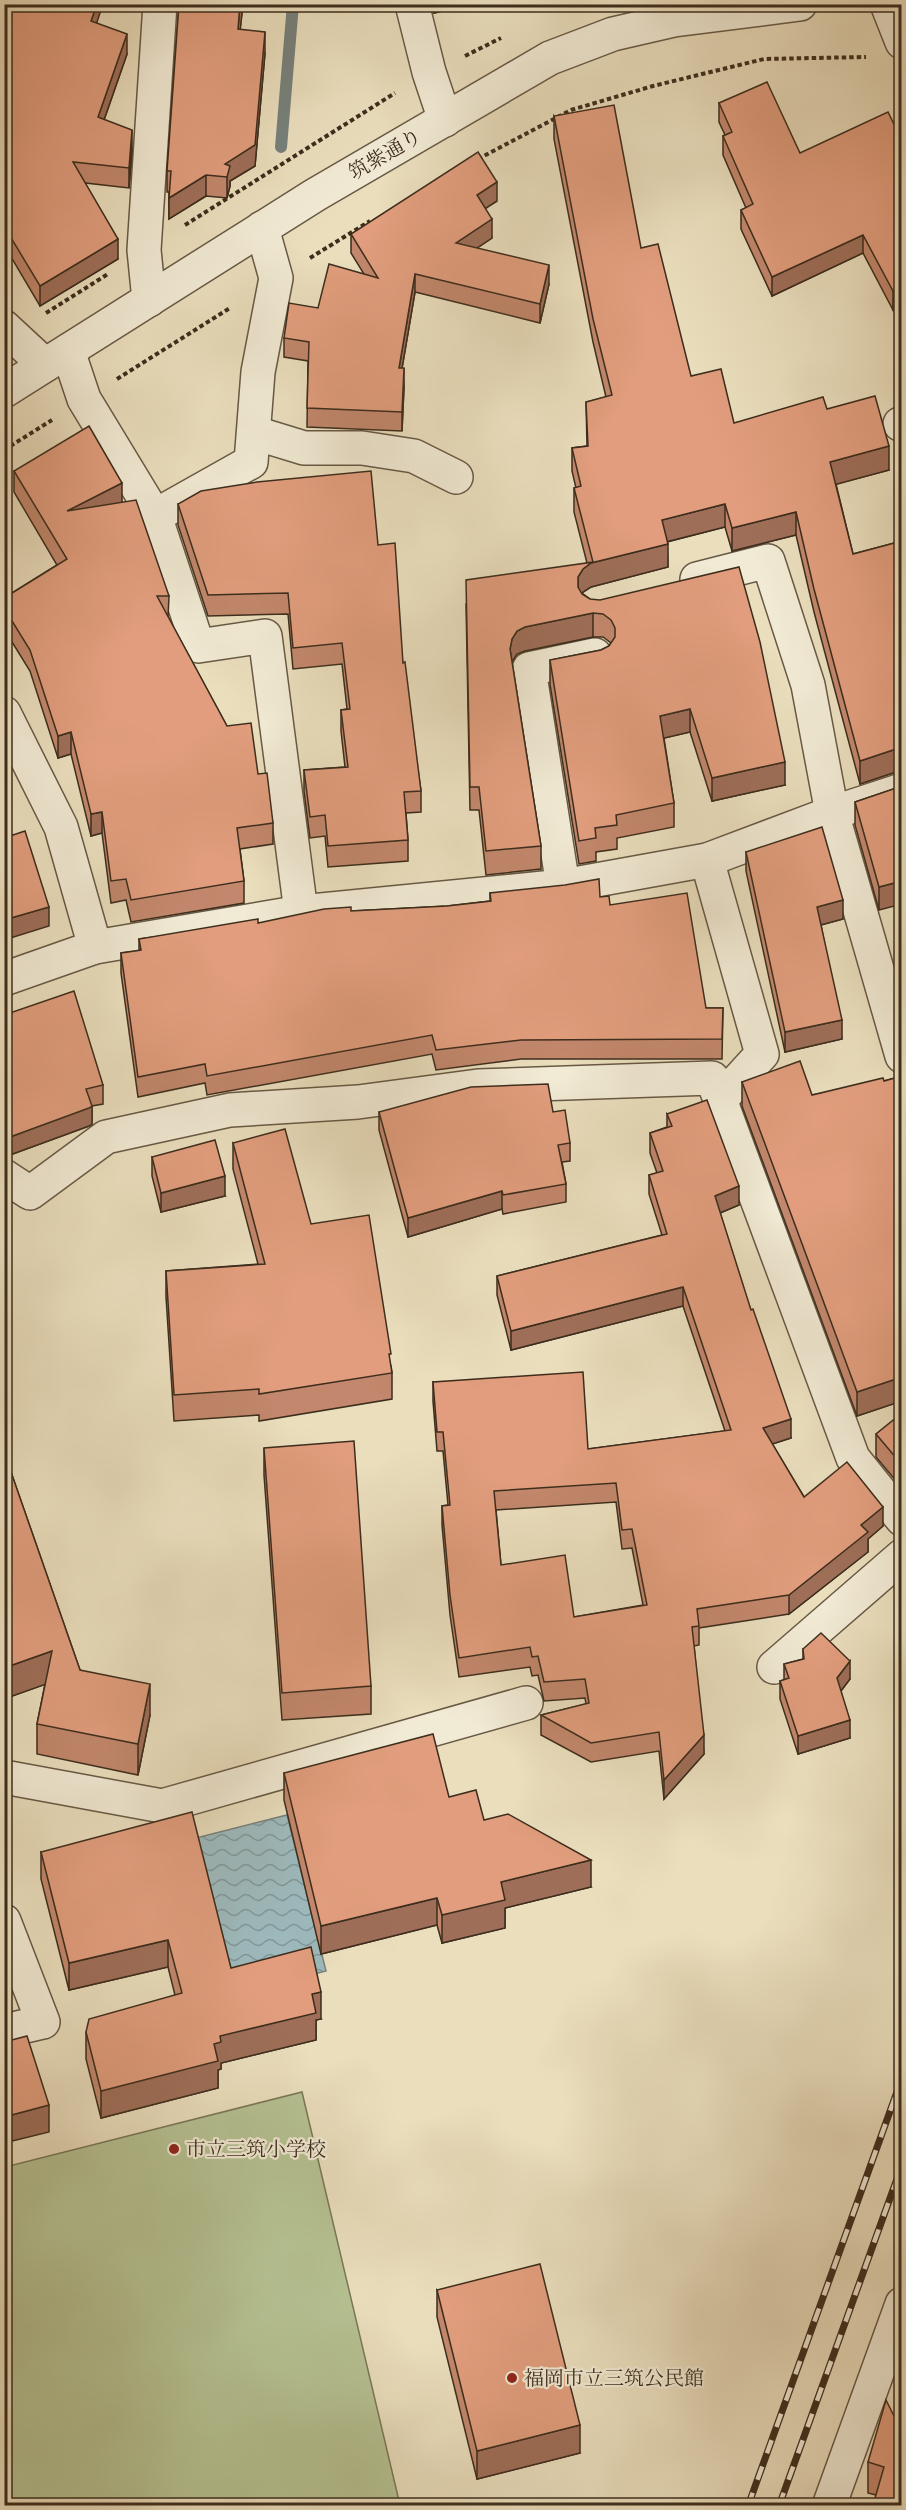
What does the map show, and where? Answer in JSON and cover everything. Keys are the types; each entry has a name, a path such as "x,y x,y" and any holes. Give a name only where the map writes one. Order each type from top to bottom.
{"street":[{"path":"149,300 144,250 160,4"},
{"path":"412,4 429,72 445,120"},
{"name":"筑紫通り","path":"4,391 262,228 550,57 613,34 674,20 800,4"},
{"path":"887,4 902,42"},
{"path":"155,516 251,462 258,372 276,278 262,228"},
{"path":"4,327 57,358 84,399 155,516 198,646 265,636 301,912"},
{"path":"255,433 303,448 362,448 414,456 456,477"},
{"path":"665,587 768,561 808,685 832,813 902,1056"},
{"path":"563,885 529,669 597,655"},
{"path":"4,713 61,827 95,947"},
{"path":"4,979 95,947 301,912 563,885 707,860 832,813 902,790"},
{"path":"707,860 762,1054 720,1100"},
{"path":"4,1176 30,1193 106,1137 230,1110 358,1102 478,1086 712,1078 853,1458 902,1519"},
{"path":"774,1667 902,1556"},
{"path":"4,1777 162,1806 526,1702"},
{"path":"4,1921 43,2022 4,2031"},
{"path":"829,2505 902,2304"}],"path":[{"path":"474,161 571,110 652,86 764,59 869,57"},
{"path":"4,450 372,220"}],"green space":[{"path":"302,2092 400,2505 5,2505 5,2167"}],"water":[{"path":"287,1815 326,1971 231,1995 192,1839"}],"building":[{"path":"4,4 97,4 91,21 127,34 98,117 132,130 129,168 73,162 118,239 40,286 4,226"},
{"path":"179,4 240,4 238,29 265,32 255,145 225,164 230,166 227,177 206,175 169,198 171,171 167,171"},
{"path":"767,82 800,153 888,112 902,141 902,158 896,160 902,170 902,287 893,291 863,235 772,277 741,210 753,204 723,136 732,132 719,103"},
{"path":"614,105 641,248 658,244 691,376 721,369 734,423 823,397 827,409 875,396 889,446 830,462 853,554 902,541 902,748 860,761 796,512 732,528 725,504 662,520 668,544 591,563 578,577 578,587 582,594 590,599 600,600 739,567 760,642 785,762 712,778 690,709 660,716 674,803 616,815 617,825 595,828 596,838 579,841 550,660 601,650 609,646 615,637 615,628 611,620 603,614 593,613 525,627 517,631 510,649 541,846 486,851 479,787 470,787 466,580 593,562 574,488 581,486 572,448 588,446 586,402 612,395 593,319 554,116"},
{"path":"478,152 497,182 477,195 492,219 456,243 549,265 540,304 415,274 399,368 404,368 402,412 307,408 309,342 284,338 289,303 318,308 329,264 378,278 351,234"},
{"path":"89,426 122,483 67,511 136,500 169,596 157,596 227,726 251,723 258,774 267,773 273,823 237,828 244,881 131,900 126,879 111,881 102,812 91,814 71,732 58,736 30,650 4,608 4,598 67,559 14,471"},
{"path":"371,471 378,545 395,543 403,663 405,662 421,791 404,792 408,840 328,846 325,815 310,817 304,770 348,767 341,710 350,709 342,643 293,648 288,593 208,595 178,504 201,491 257,482"},
{"path":"902,786 902,881 879,887 855,802"},
{"path":"822,827 843,900 817,907 842,1020 785,1032 746,852"},
{"path":"8,829 10,836 25,831 49,907 4,920 4,830"},
{"path":"599,879 600,897 609,896 610,905 687,893 706,1008 723,1008 722,1039 521,1040 436,1050 432,1035 207,1076 205,1064 138,1077 121,953 141,950 139,939 258,919 258,923 324,909 351,907 351,911 447,906 491,901 490,893"},
{"path":"74,991 103,1085 86,1089 92,1106 89,1108 10,1137 4,1121 4,1015"},
{"path":"800,1061 812,1095 883,1078 884,1081 902,1076 902,1377 857,1392 742,1082"},
{"path":"548,1084 553,1112 565,1110 570,1143 558,1145 566,1184 503,1195 502,1191 408,1218 379,1112 471,1087"},
{"path":"707,1100 739,1186 715,1196 751,1310 753,1309 791,1419 763,1428 804,1497 847,1462 883,1507 861,1525 868,1532 789,1595 697,1609 699,1626 692,1627 704,1735 664,1780 659,1732 591,1743 541,1715 589,1703 585,1679 544,1682 538,1656 532,1657 530,1647 459,1658 450,1595 442,1506 450,1505 443,1432 437,1432 433,1382 583,1372 588,1449 731,1430 683,1287 511,1331 497,1276 667,1234 649,1175 663,1171 650,1133 672,1126 667,1114","holes":["616,1483 622,1530 632,1529 647,1605 574,1617 565,1555 501,1565 494,1491"]},
{"path":"285,1129 311,1224 369,1215 392,1373 259,1394 259,1389 174,1395 166,1271 265,1264 233,1143"},
{"path":"215,1140 225,1176 161,1193 152,1157"},
{"path":"902,1413 902,1465 876,1434"},
{"path":"354,1441 371,1686 282,1693 264,1448"},
{"path":"4,1452 80,1670 150,1684 138,1744 37,1724 52,1651 4,1668"},
{"path":"821,1633 850,1661 837,1678 850,1720 798,1736 780,1681 789,1678 784,1664 804,1659 803,1649"},
{"path":"433,1734 449,1797 476,1790 484,1820 508,1814 591,1860 501,1882 505,1900 442,1915 437,1898 321,1926 284,1773"},
{"path":"192,1812 231,1968 311,1947 321,1992 312,1994 316,2013 220,2036 221,2042 214,2044 218,2061 101,2091 86,2032 89,2019 182,1993 168,1940 69,1963 41,1852"},
{"path":"27,2036 49,2105 4,2117 4,2042"},
{"path":"540,2264 580,2425 477,2451 437,2290"},
{"path":"886,2400 902,2432 902,2505 873,2505 884,2467 868,2462"}],"waterway":[{"path":"281,147 293,4"}],"railway":[{"path":"748,2506 902,2078"},
{"path":"779,2506 902,2165"}],"place":[{"name":"市立三筑小学校","path":"174,2149"},
{"name":"福岡市立三筑公民館","path":"512,2378"}]}
